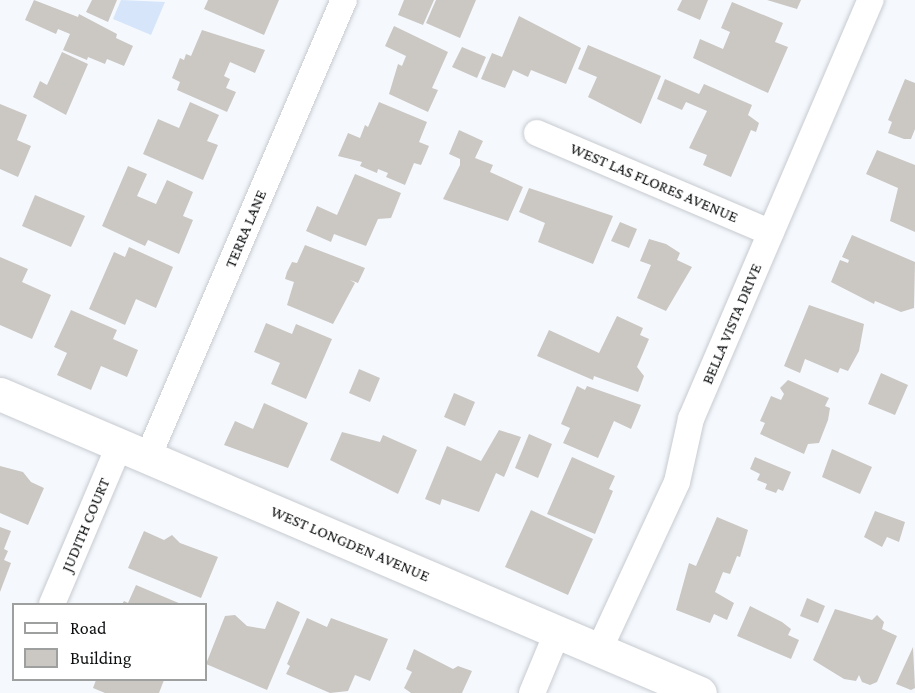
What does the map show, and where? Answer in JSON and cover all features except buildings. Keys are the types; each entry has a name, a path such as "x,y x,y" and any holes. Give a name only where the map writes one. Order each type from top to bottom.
{"street":[{"name":"TERRA LANE","path":"134,452 344,0"},
{"name":"BELLA VISTA DRIVE","path":"599,650 677,482 691,419 871,0"},
{"name":"WEST LAS FLORES AVENUE","path":"537,133 771,233"},
{"name":"WEST LONGDEN AVENUE","path":"0,394 700,693"},
{"name":"JUDITH COURT","path":"53,603 134,452"},
{"path":"532,693 557,633"}],"shaded area":[{"path":"121,0 165,2 151,35 113,19"}]}
